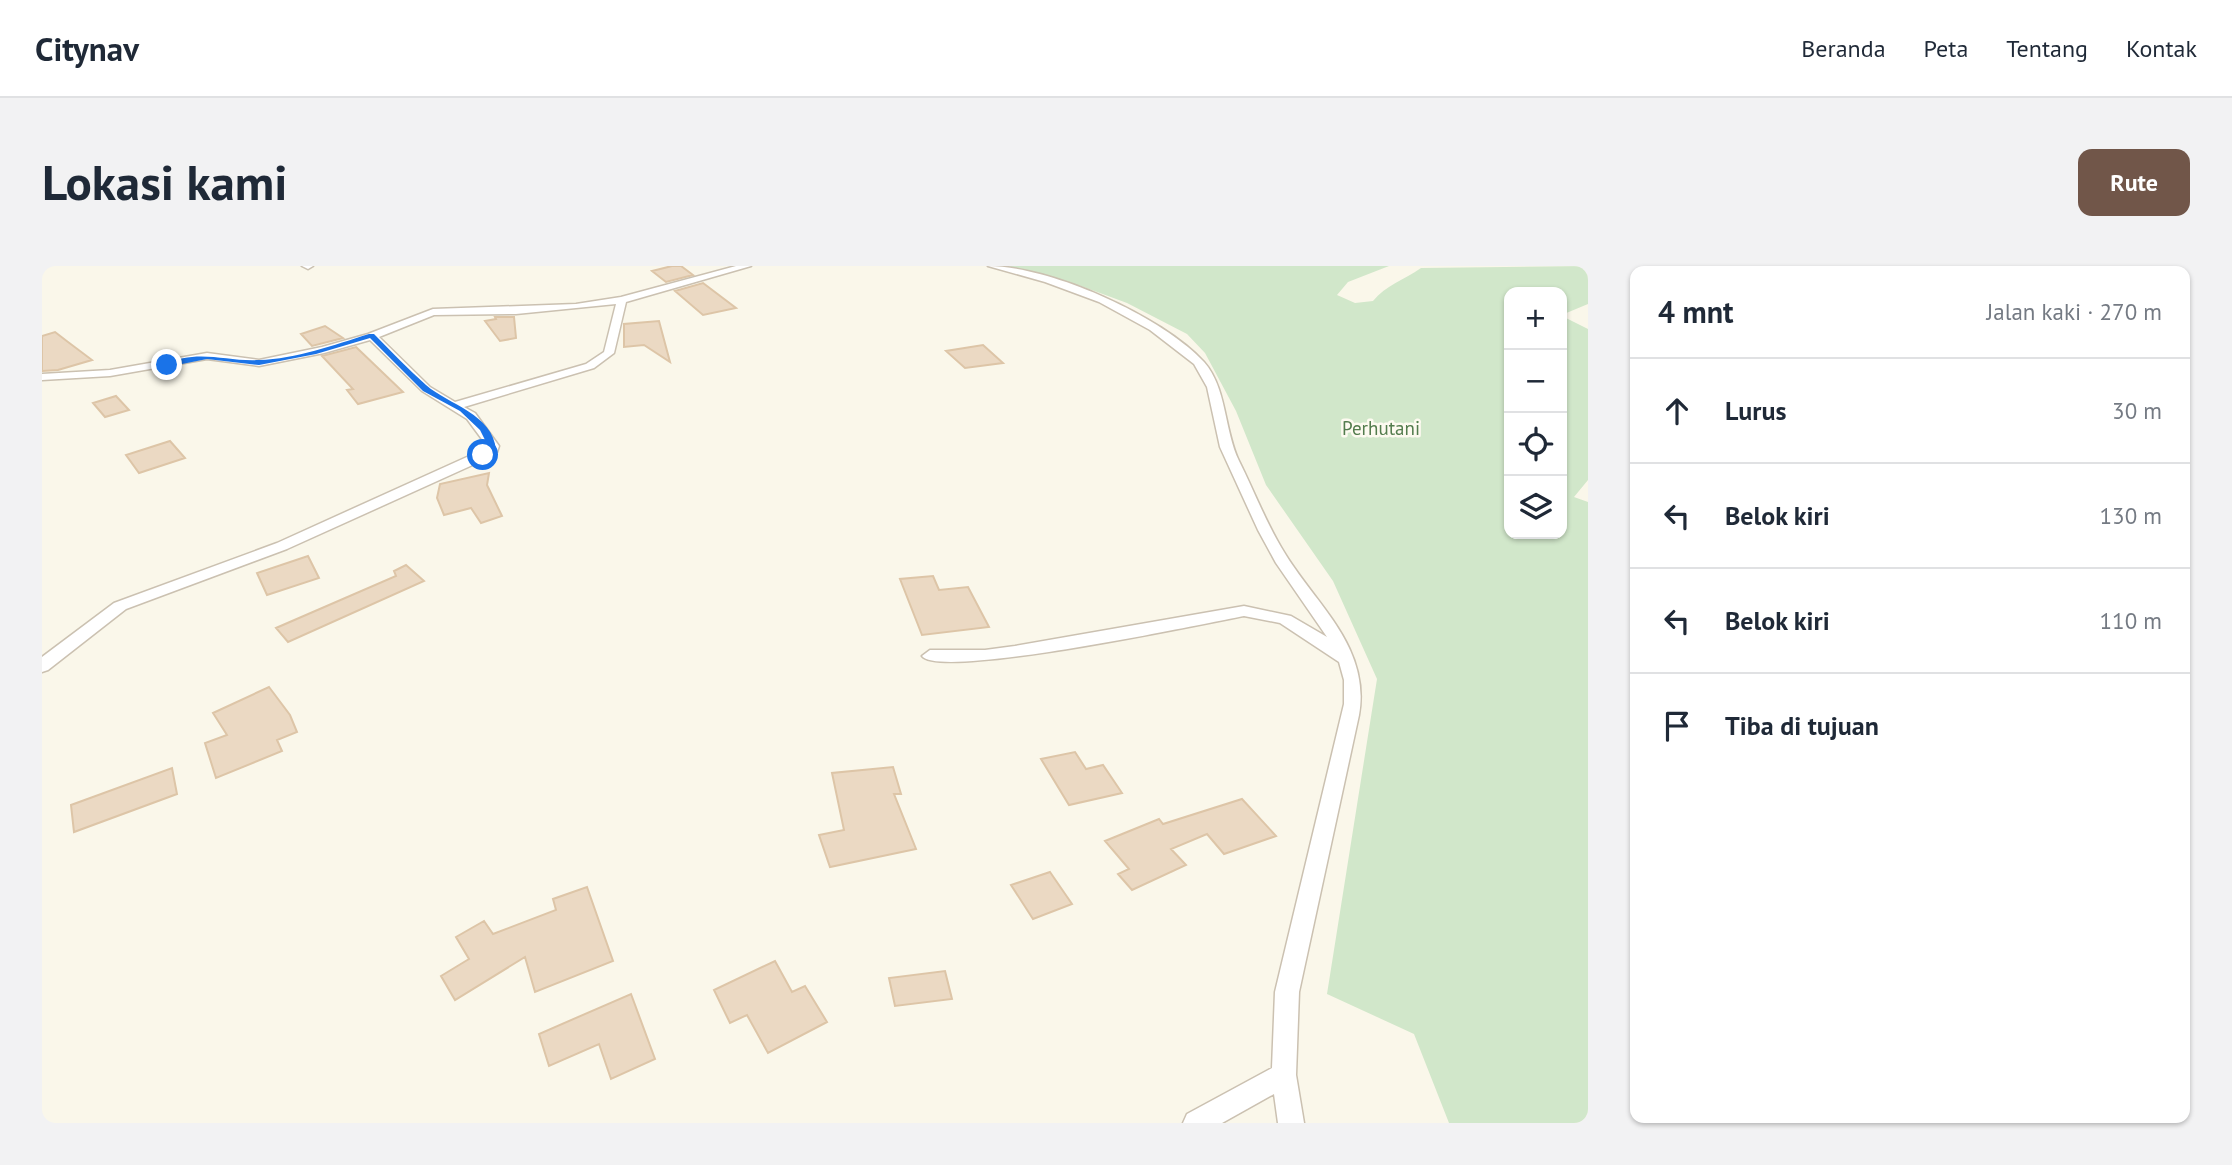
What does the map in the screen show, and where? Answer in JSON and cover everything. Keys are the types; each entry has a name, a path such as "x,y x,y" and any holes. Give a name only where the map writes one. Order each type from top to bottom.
{"street":[{"path":"42,377 110,373 207,356 259,363 316,352 372,336 433,312 547,310 621,299 732,267 746,266"},
{"path":"993,266 1046,280 1104,301 1165,337 1206,371 1224,439 1273,548 1338,642 1348,661 1353,680 1353,698 1287,992 1284,1075 1291,1123"},
{"path":"456,405 590,366 602,359 609,353 621,299"},
{"path":"42,666 120,606 282,546 490,452 493,446 483,429 456,405 426,389 372,336"},
{"path":"930,656 959,657 1015,652 1244,611 1260,611 1295,621 1348,661"},
{"path":"1196,1123 1284,1075"}],"green space":[{"name":"Perhutani","path":"1008,266 1389,266 1348,282 1337,295 1355,303 1373,301 1389,287 1421,268 1588,266 1588,304 1567,313 1567,287 1504,287 1504,539 1567,539 1567,318 1588,329 1588,480 1574,497 1588,502 1588,1123 1449,1123 1414,1034 1327,994 1377,679 1333,581 1266,485 1236,411 1205,353 1187,334 1127,303 1081,286"}],"building":[{"path":"681,266 693,275 666,282 652,271"},
{"path":"703,283 736,308 703,315 675,291"},
{"path":"495,317 514,317 516,338 500,341 485,321 496,319"},
{"path":"659,321 670,362 644,345 624,347 624,324"},
{"path":"325,326 343,338 312,346 301,334"},
{"path":"55,332 92,360 58,370 42,371 42,336"},
{"path":"983,345 1003,363 965,368 946,351"},
{"path":"356,347 403,392 358,404 347,390 353,389 322,356"},
{"path":"116,396 129,410 105,417 93,403"},
{"path":"170,441 185,458 139,473 126,455"},
{"path":"489,473 487,485 502,516 481,523 471,508 444,515 437,498 440,484"},
{"path":"308,556 319,578 267,595 257,573"},
{"path":"406,565 424,581 288,642 276,628 396,576 394,571"},
{"path":"933,576 939,590 968,587 989,627 922,635 900,579"},
{"path":"269,687 290,715 297,732 277,740 282,751 216,778 205,743 227,735 213,713"},
{"path":"1075,752 1086,769 1103,765 1122,793 1069,805 1041,759"},
{"path":"893,767 901,794 894,794 916,849 830,867 819,835 844,830 832,773"},
{"path":"172,768 177,794 74,832 71,805"},
{"path":"1242,799 1276,836 1224,854 1207,834 1171,849 1186,865 1132,890 1118,874 1129,869 1105,841 1159,819 1163,824"},
{"path":"1050,872 1072,904 1033,919 1011,885"},
{"path":"587,887 613,961 535,992 525,957 455,1000 441,976 469,959 456,937 484,921 493,934 556,910 553,899"},
{"path":"775,961 792,992 805,986 827,1022 768,1053 747,1015 730,1023 714,990"},
{"path":"945,971 952,999 895,1006 889,978"},
{"path":"631,994 655,1059 611,1079 599,1044 549,1066 539,1034"}],"route":[{"path":"167,365 207,356 259,363 316,352 372,336 426,389 471,416 493,446 490,452 483,455"}]}
